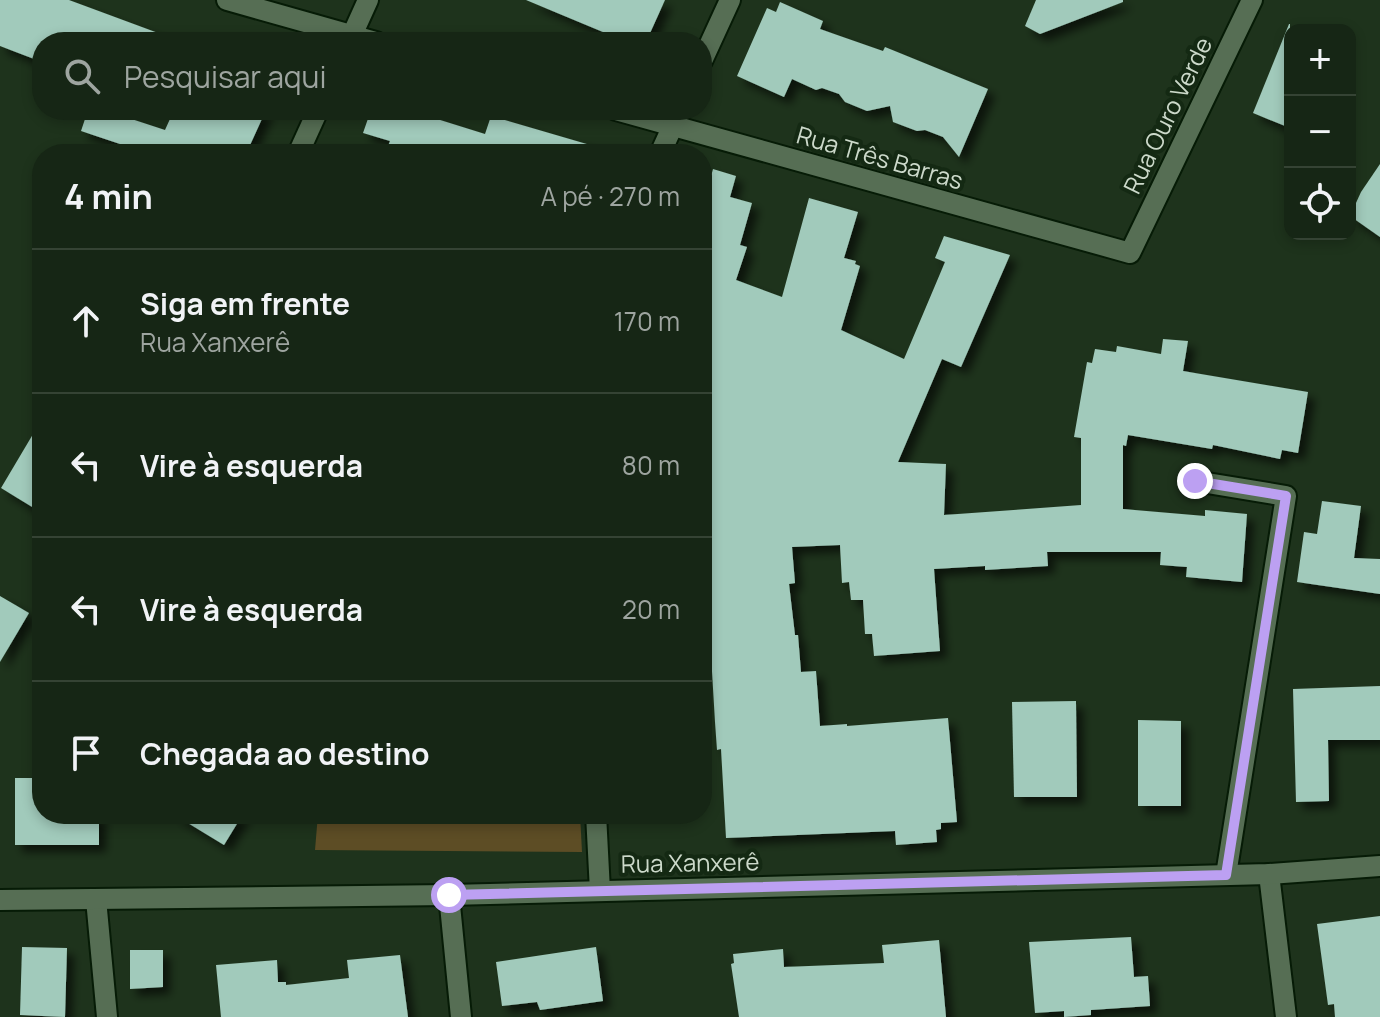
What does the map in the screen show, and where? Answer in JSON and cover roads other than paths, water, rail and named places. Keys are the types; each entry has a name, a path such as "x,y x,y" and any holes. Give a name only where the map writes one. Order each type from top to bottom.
{"street":[{"path":"227,0 328,32"},
{"path":"353,32 368,0"},
{"path":"712,39 730,0"},
{"name":"Rua Ouro Verde","path":"1130,253 1252,0"},
{"path":"303,144 313,120"},
{"path":"665,144 676,120"},
{"name":"Rua Três Barras","path":"684,120 1130,253"},
{"path":"1195,481 1286,496 1226,875"},
{"path":"597,824 600,891"},
{"name":"Rua Xanxerê","path":"0,900 449,895 1269,874 1380,866"},
{"path":"1269,874 1286,1017"},
{"path":"449,895 461,1017"},
{"path":"96,899 107,1017"}]}
